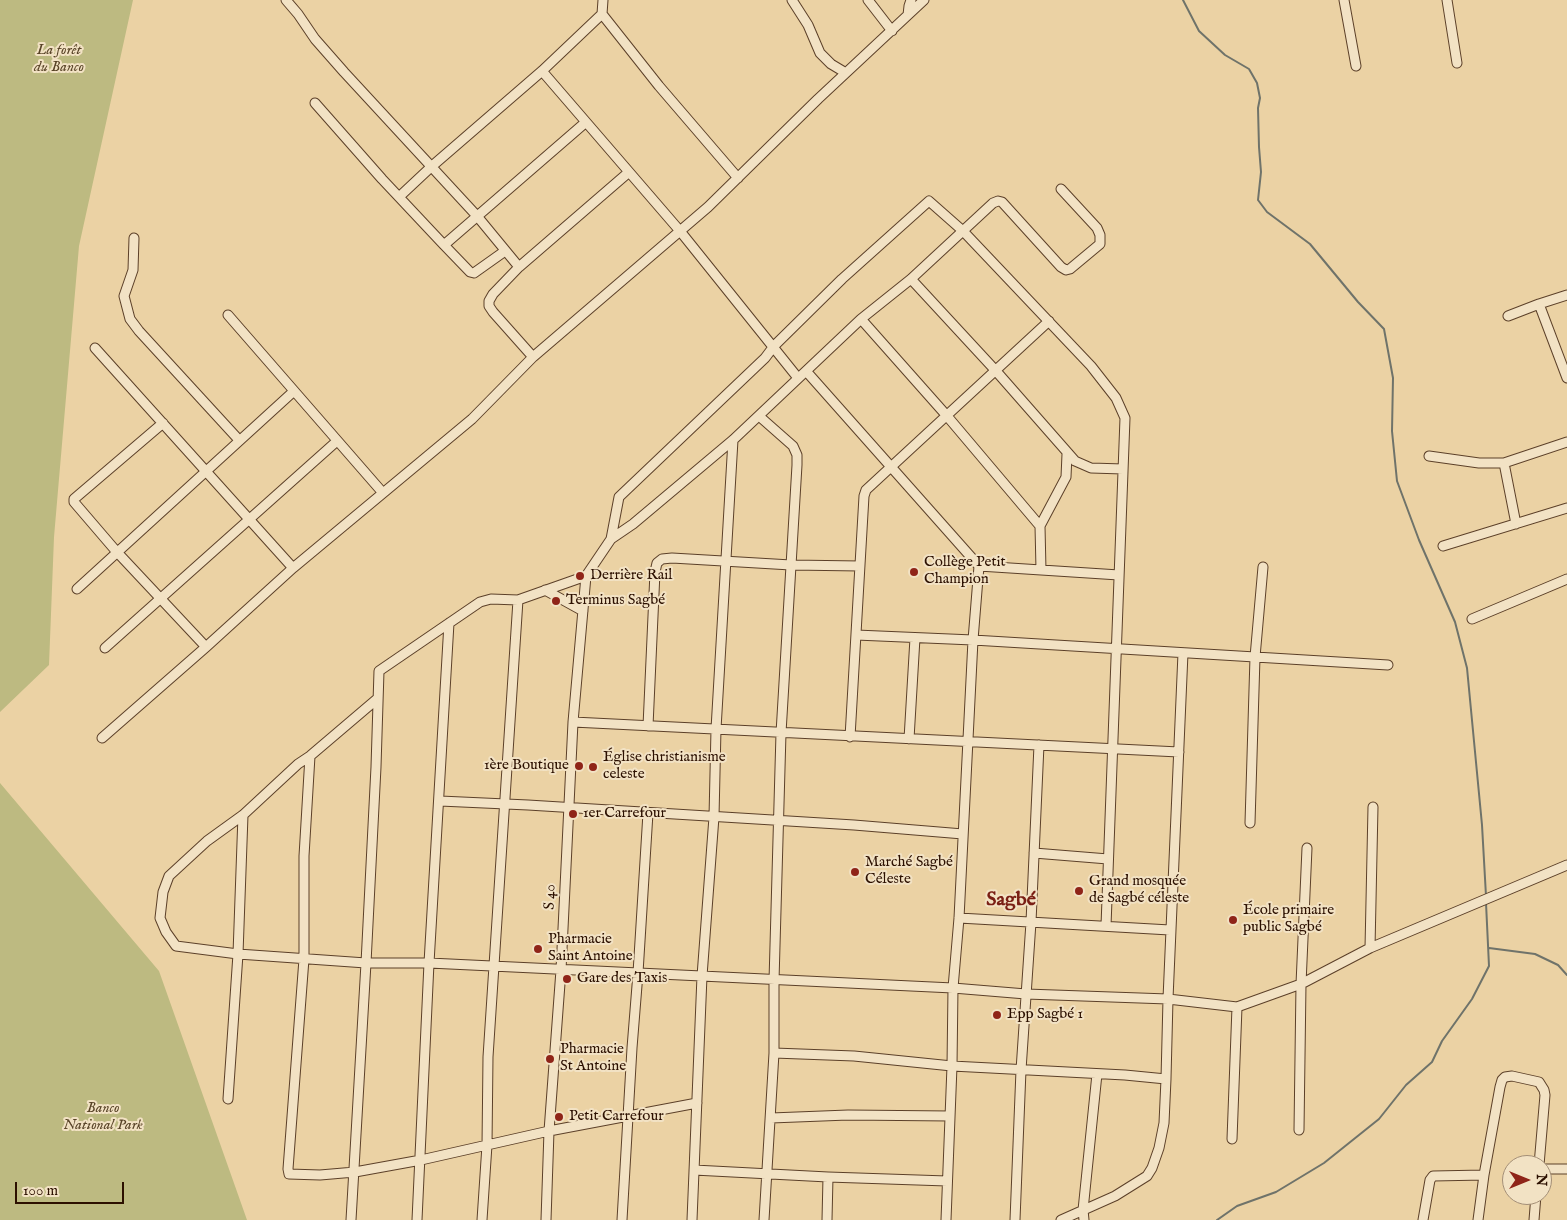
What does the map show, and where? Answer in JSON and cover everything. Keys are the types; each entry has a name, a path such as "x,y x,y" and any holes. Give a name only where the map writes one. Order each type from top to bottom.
{"street":[{"path":"286,0 332,59 477,216 519,267"},
{"path":"399,197 542,71 602,14 603,0"},
{"path":"792,0 808,25 820,53 831,64 846,73"},
{"path":"868,0 892,31"},
{"path":"908,15 911,0"},
{"path":"102,738 206,648 293,568 472,419 533,357 680,231 738,178 924,0"},
{"path":"1344,0 1356,66"},
{"path":"1447,0 1457,63"},
{"path":"602,14 659,86 738,178"},
{"path":"542,71 680,231 798,378"},
{"path":"315,103 399,197 470,272 474,273 505,251"},
{"path":"444,245 586,122"},
{"path":"533,357 492,312 489,301 493,294 519,267 630,172"},
{"path":"351,1220 376,767 379,671 480,602 490,599 518,600 586,576 611,539 633,524 733,440 861,319 911,279 998,201 1002,202 1061,267 1066,270 1070,269 1100,244 1100,236 1097,228 1061,189"},
{"path":"611,539 619,497 764,358 842,279 929,201 963,231 1049,321 1104,382 1122,409 1125,418 1106,926"},
{"path":"134,238 134,270 124,296 130,319 138,331 239,440"},
{"path":"911,279 996,371 1074,461 1091,468 1123,469"},
{"path":"1508,316 1567,295"},
{"path":"1539,304 1567,378"},
{"path":"228,315 383,493"},
{"path":"861,319 947,416 1040,526"},
{"path":"850,737 864,496 866,490 1049,321"},
{"path":"95,348 293,568"},
{"path":"806,371 979,566 1119,575"},
{"path":"77,589 116,551 294,391"},
{"path":"759,416 793,446 797,455 781,733 774,981 774,1053 764,1220"},
{"path":"163,423 74,499 75,504 116,551 206,648"},
{"path":"692,1220 702,976 714,817 716,729 733,440"},
{"path":"105,648 337,441"},
{"path":"1430,456 1479,463 1504,463 1567,442"},
{"path":"1041,570 1040,526 1066,477 1068,454"},
{"path":"1504,463 1516,524"},
{"path":"1444,546 1567,508"},
{"path":"648,726 655,572 657,563 662,559 860,566"},
{"path":"947,1220 954,988 973,640 979,566"},
{"path":"1250,822 1255,657 1263,567"},
{"name":"S 40","path":"546,1220 549,1131 561,970 568,808 586,576"},
{"path":"1472,619 1567,580"},
{"path":"545,590 583,611"},
{"path":"482,1220 487,1145 488,1066 518,600"},
{"path":"417,1220 450,623"},
{"path":"856,635 973,640 1388,665"},
{"path":"909,739 915,638"},
{"path":"1061,1220 1129,1188 1147,1176 1158,1153 1164,1123 1170,930 1183,653"},
{"path":"377,699 298,764 270,792 207,842 169,876 163,892 160,918 166,932 176,946 238,954 366,963 430,963 774,981 954,988 1026,994 1168,999 1237,1007 1301,984 1370,948 1567,865"},
{"path":"574,722 1179,752"},
{"path":"1015,1220 1021,1070 1040,745"},
{"path":"310,756 304,856 304,959 288,1172 292,1175 355,1172 420,1160 549,1131 697,1103"},
{"path":"440,801 854,825 963,834"},
{"path":"1370,948 1373,807"},
{"path":"622,1220 648,813"},
{"path":"228,1099 238,954 243,815"},
{"path":"1299,1130 1301,984 1307,848"},
{"path":"1034,853 1108,859"},
{"path":"959,918 1170,930"},
{"path":"1232,1140 1237,1007"},
{"path":"774,1053 854,1056 952,1066 1166,1079"},
{"path":"1084,1220 1083,1210 1097,1074"},
{"path":"1478,1220 1484,1175 1502,1080 1512,1076 1539,1082 1544,1090 1540,1155"},
{"path":"771,1118 848,1115 950,1116"},
{"path":"1552,1169 1567,1169"},
{"path":"694,1170 947,1181"},
{"path":"1423,1220 1430,1180 1433,1176 1484,1175"},
{"path":"827,1220 828,1177"},
{"path":"1534,1220 1535,1205"}],"green space":[{"name":"La forêt du Banco","path":"0,0 133,0 79,246 54,537 49,665 0,712"},
{"name":"Banco National Park","path":"0,783 159,971 247,1220 0,1220"}],"waterway":[{"path":"1183,0 1199,31 1225,55 1249,69 1257,83 1260,98 1258,108 1261,172 1258,200 1267,212 1310,244 1358,302 1384,329 1393,378 1392,431 1397,481 1419,540 1455,622 1467,668 1482,825 1486,896"},
{"path":"1217,1220 1237,1206 1276,1192 1324,1163 1379,1119 1406,1085 1432,1062 1442,1041 1472,999 1489,966 1486,903"},
{"path":"1489,948 1535,954 1558,965 1567,975"}],"place":[{"name":"Collège Petit Champion","path":"914,572"},
{"name":"Derrière Rail","path":"580,576"},
{"name":"Terminus Sagbé","path":"556,601"},
{"name":"1ère Boutique","path":"579,766"},
{"name":"Église christianisme celeste","path":"593,767"},
{"name":"1er Carrefour","path":"573,814"},
{"name":"Marché Sagbé Céleste","path":"855,872"},
{"name":"Grand mosquée de Sagbé céleste","path":"1079,891"},
{"name":"École primaire public Sagbé","path":"1233,920"},
{"name":"Pharmacie Saint Antoine","path":"538,949"},
{"name":"Gare des Taxis","path":"567,979"},
{"name":"Epp Sagbé 1","path":"997,1015"},
{"name":"Pharmacie St Antoine","path":"550,1059"},
{"name":"Petit Carrefour","path":"559,1117"}],"district":[{"name":"Sagbé","path":"1011,901"}]}
